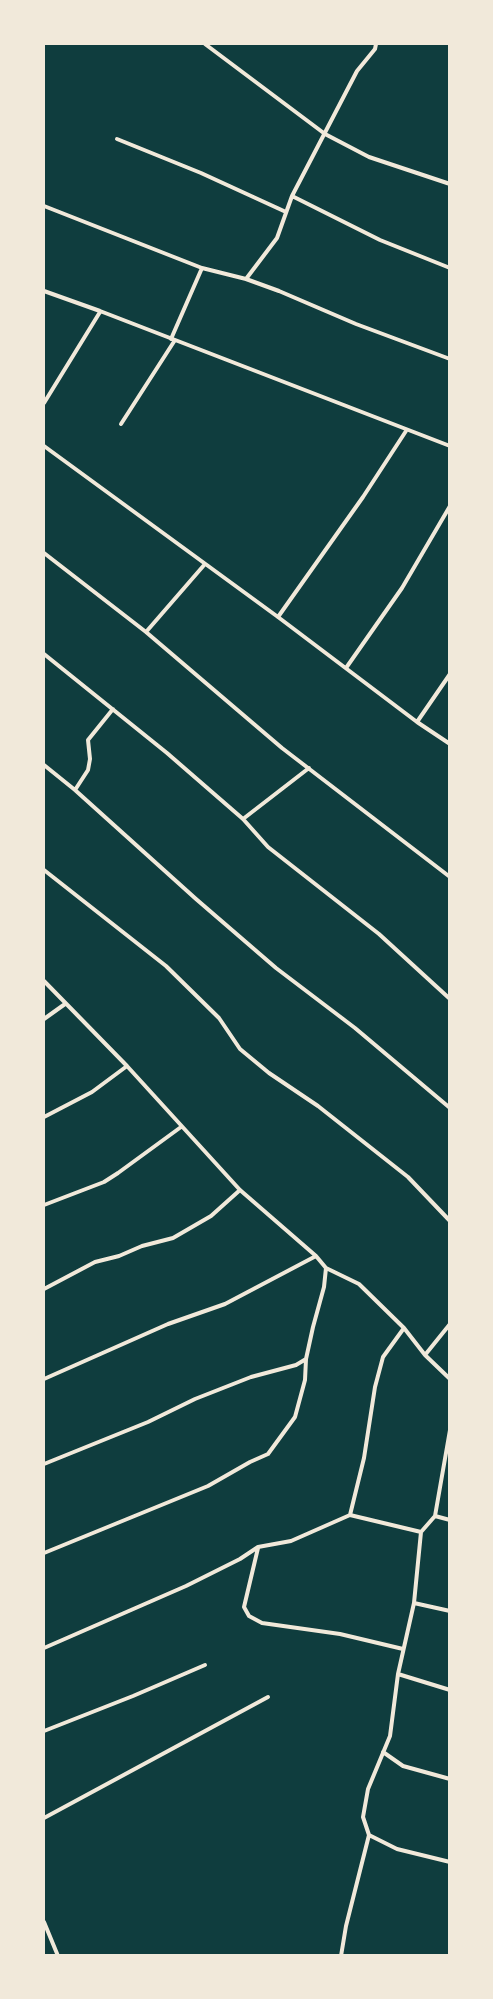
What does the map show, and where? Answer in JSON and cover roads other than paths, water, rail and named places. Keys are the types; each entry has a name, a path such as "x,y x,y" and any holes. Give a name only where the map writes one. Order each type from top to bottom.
{"street":[{"path":"205,44 325,134 369,157 450,184"},
{"path":"246,279 276,238 292,196 357,71 375,49 376,44"},
{"path":"117,140 201,173 286,212"},
{"path":"292,196 380,240 450,268"},
{"path":"44,206 202,268 246,279 450,359"},
{"path":"122,424 173,339 202,268"},
{"path":"44,291 450,446"},
{"path":"44,403 100,311"},
{"path":"278,617 363,497 406,431"},
{"path":"44,446 450,744"},
{"path":"346,668 402,588 450,506"},
{"path":"44,553 146,632 309,768 450,877"},
{"path":"146,632 205,564"},
{"path":"44,654 167,753 243,819 268,847 379,934 450,999"},
{"path":"417,722 450,674"},
{"path":"75,790 88,770 90,759 88,740 113,709"},
{"path":"44,765 276,968 355,1028 450,1108"},
{"path":"243,819 309,768"},
{"path":"44,870 166,966 219,1018 240,1049 269,1074 318,1106 408,1177 450,1221"},
{"path":"44,981 127,1066 240,1190 316,1256 326,1268 358,1284 404,1328 425,1355 450,1379"},
{"path":"44,1019 65,1004"},
{"path":"44,1117 92,1092 127,1066"},
{"path":"44,1205 104,1182 181,1127"},
{"path":"44,1289 95,1262 173,1238 210,1216 240,1190"},
{"path":"44,1379 168,1324 225,1304 316,1256"},
{"path":"44,1553 208,1486 268,1454 296,1417 326,1268"},
{"path":"425,1355 450,1323"},
{"path":"350,1515 364,1458 375,1387 383,1357 404,1328"},
{"path":"44,1464 148,1422 204,1395 251,1377 296,1365 306,1359"},
{"path":"341,1956 346,1926 369,1835 363,1816 368,1789 390,1736 398,1674 414,1603 422,1533 435,1516 450,1430"},
{"path":"44,1648 186,1586 240,1559 258,1547 291,1540 350,1515 422,1533"},
{"path":"435,1516 450,1520"},
{"path":"258,1547 244,1607 249,1616 262,1623 340,1634 404,1649"},
{"path":"414,1603 450,1611"},
{"path":"44,1731 206,1665"},
{"path":"398,1674 450,1690"},
{"path":"44,1818 268,1697"},
{"path":"383,1752 403,1766 450,1779"},
{"path":"369,1835 398,1849 450,1862"},
{"path":"44,1922 58,1956"}]}
